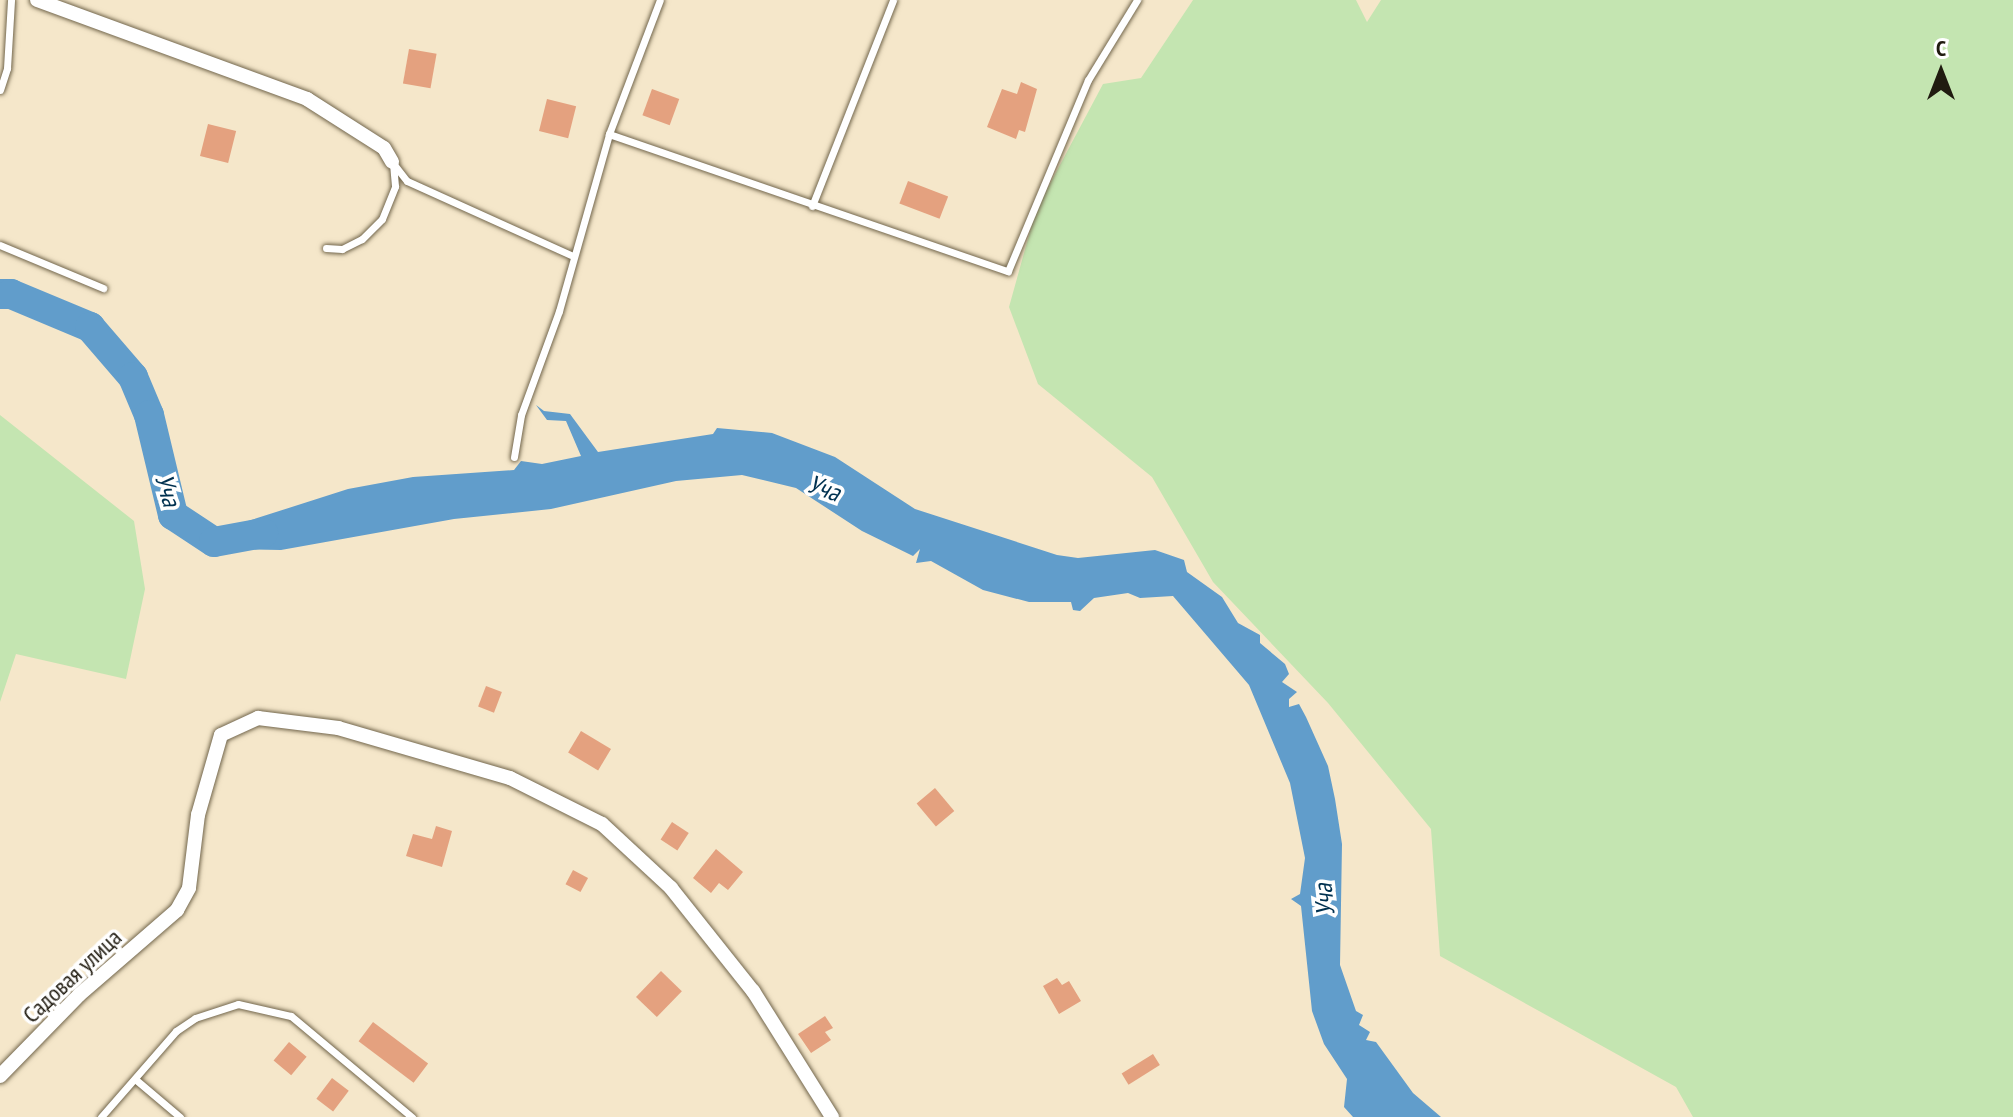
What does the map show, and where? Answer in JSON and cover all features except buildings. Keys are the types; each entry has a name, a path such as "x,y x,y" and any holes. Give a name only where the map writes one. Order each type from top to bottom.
{"street":[{"path":"37,0 307,99 384,148 392,162"},
{"name":"Садовая улица","path":"0,1076 79,995 177,910 189,888 198,815 221,735 258,718 338,728 510,778 602,824 671,888 753,991 832,1117"}],"lane":[{"path":"0,90 7,68 11,0"},
{"path":"514,457 521,415 559,311 571,255 609,134 660,0"},
{"path":"812,206 893,0"},
{"path":"609,134 1008,271 1088,80 1137,0"},
{"path":"326,248 342,249 362,239 382,219 395,186 392,162"},
{"path":"392,162 407,181 571,255"},
{"path":"0,245 103,288"},
{"path":"101,1117 176,1031 195,1018 238,1004 291,1016 412,1117"},
{"path":"135,1079 180,1117"}],"green space":[{"path":"1193,0 1356,0 1367,22 1381,0 2013,0 2013,1117 1693,1117 1676,1087 1440,956 1431,829 1328,703 1213,582 1152,477 1038,384 1009,307 1036,210 1103,84 1141,78"},
{"path":"0,415 134,521 145,589 126,679 16,654 0,702"}],"water":[{"path":"536,405 544,411 570,414 598,452 713,434 717,428 772,433 835,457 915,509 1057,555 1078,558 1155,550 1184,560 1187,572 1222,597 1238,623 1260,635 1260,643 1285,664 1289,674 1282,682 1297,692 1289,699 1289,707 1299,704 1306,717 1328,766 1335,799 1342,844 1340,965 1356,1011 1363,1015 1359,1025 1370,1032 1366,1040 1376,1042 1413,1093 1441,1117 1353,1117 1344,1107 1347,1079 1324,1044 1312,1011 1301,906 1291,899 1300,894 1305,858 1290,783 1249,685 1173,596 1140,598 1128,593 1094,598 1080,611 1073,610 1071,602 1029,602 983,590 931,561 916,563 920,549 913,556 862,531 796,488 742,475 676,481 551,509 454,519 281,550 222,549 223,529 348,489 413,477 514,470 521,461 542,464 581,456 566,421 547,420"}],"waterway":[{"name":"Уча","path":"0,294 11,294 90,327 133,377 149,415 173,515 214,542 263,533"}]}
